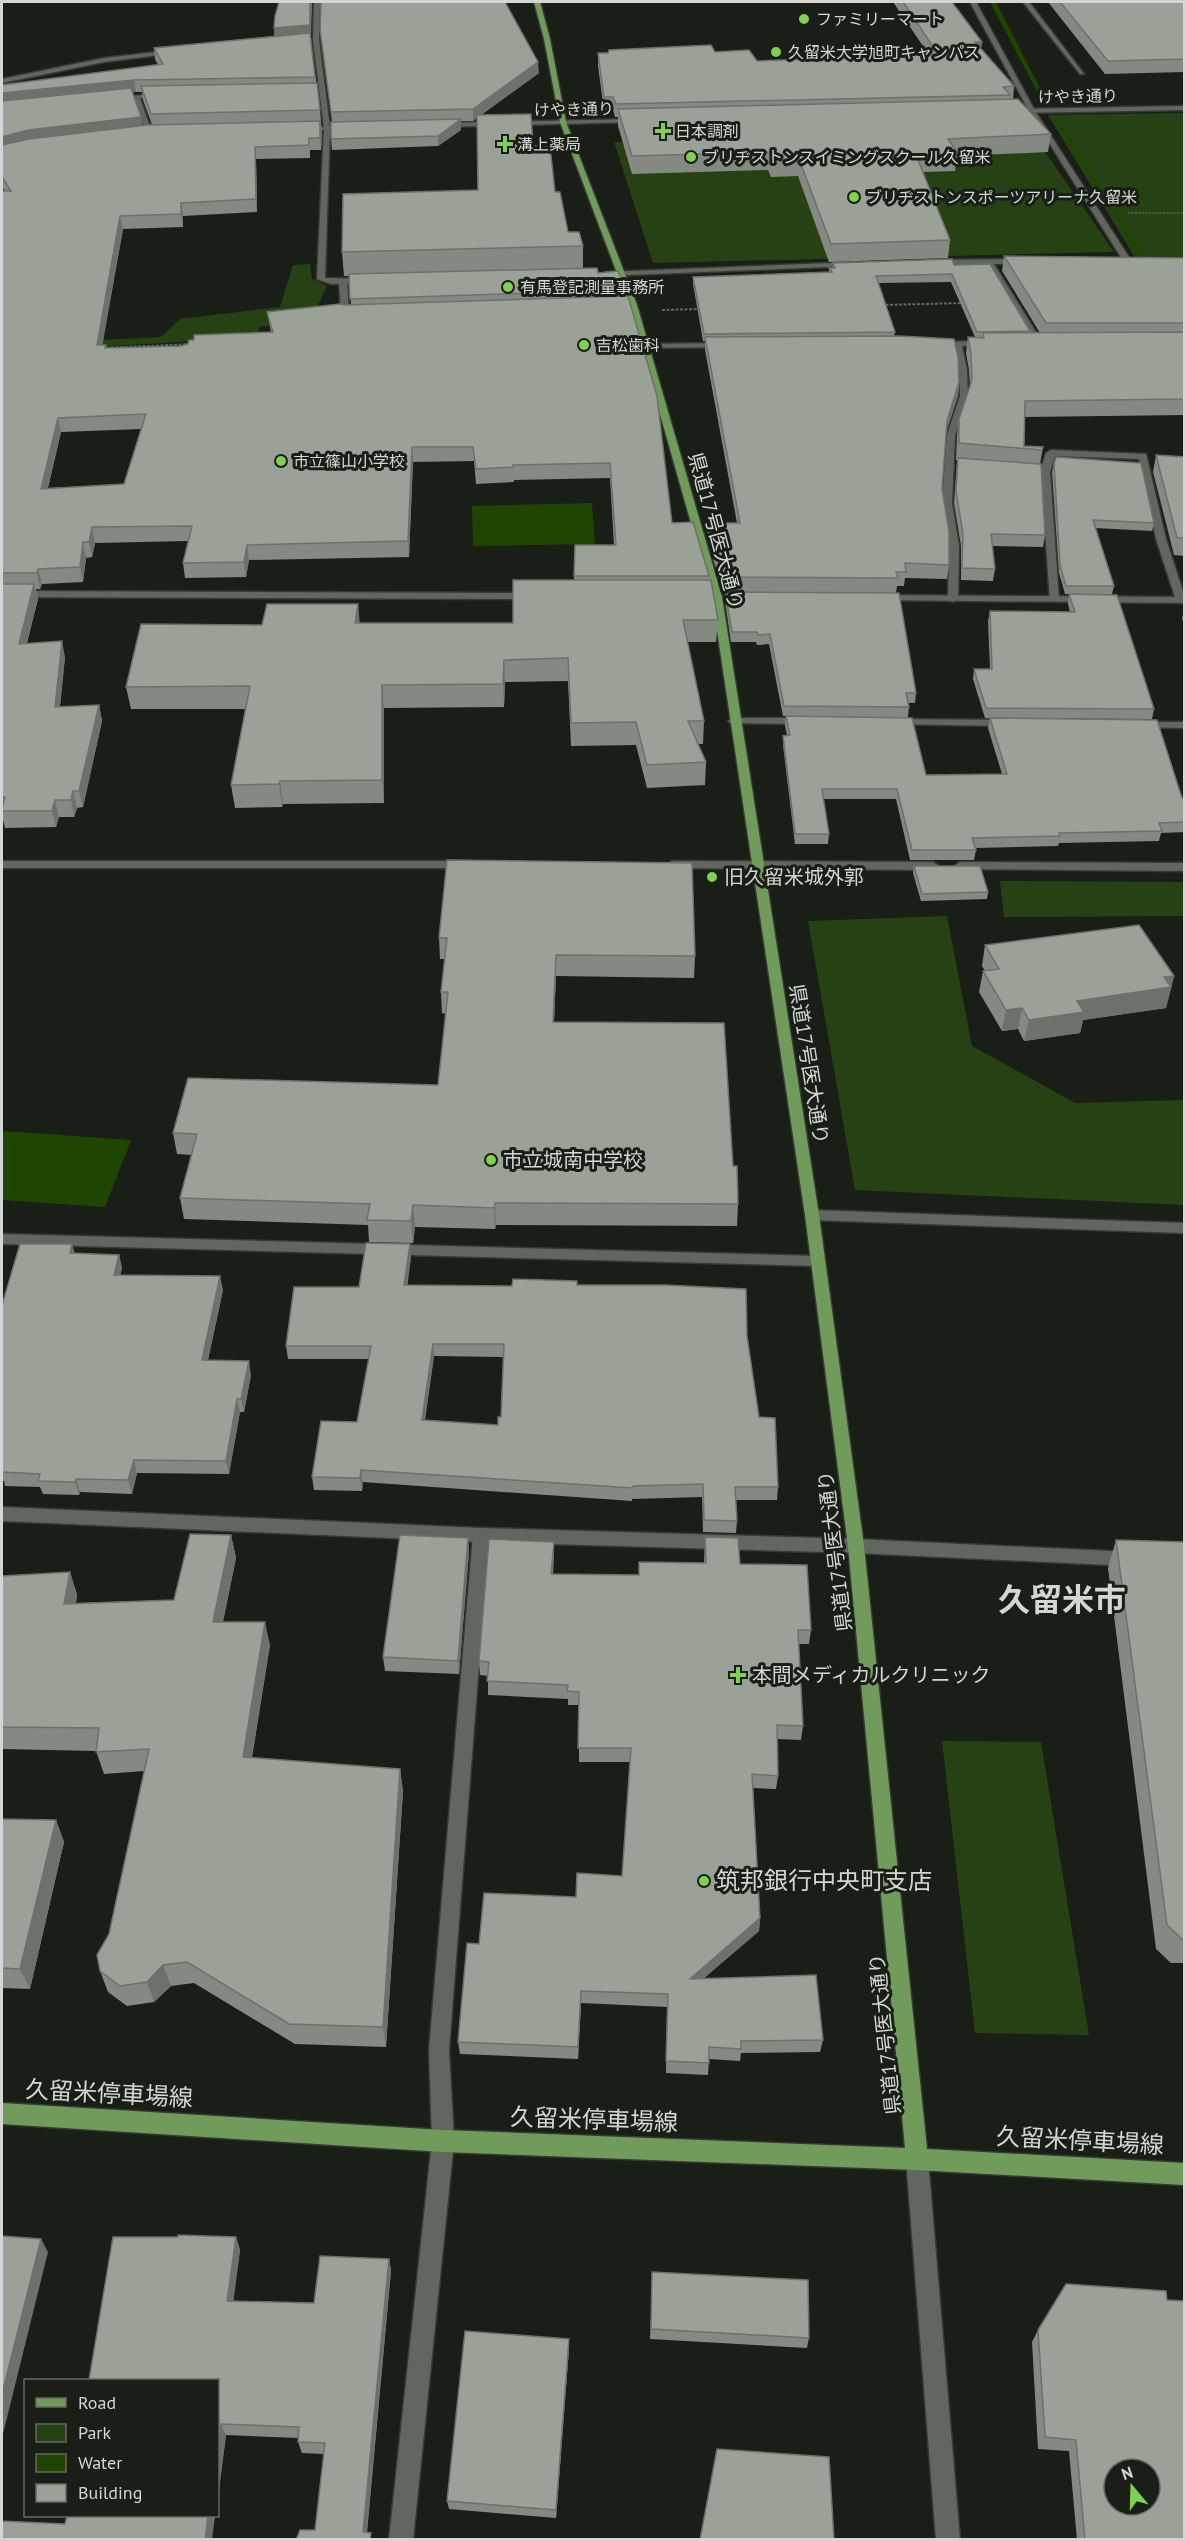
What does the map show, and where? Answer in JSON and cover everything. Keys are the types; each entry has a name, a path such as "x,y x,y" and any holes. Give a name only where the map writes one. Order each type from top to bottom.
{"main road":[{"name":"県道17号医大通り","path":"537,2 547,39 563,122 645,346 717,597 734,720 759,865 812,1215 856,1546 917,2159"},
{"name":"久留米停車場線","path":"2,2114 443,2141 917,2159 1185,2174"}],"street":[{"path":"317,2 316,40 327,128 321,279 379,280"},
{"path":"974,2 1032,111 1097,213 1132,262 1117,262"},
{"path":"1026,2 1082,73"},
{"path":"305,41 316,40"},
{"path":"2,81 104,60 183,51"},
{"path":"310,93 322,93"},
{"path":"112,98 171,95"},
{"path":"136,96 149,133"},
{"name":"けやき通り","path":"1008,111 1185,108"},
{"name":"けやき通り","path":"433,126 650,120"},
{"path":"291,129 362,127"},
{"path":"138,134 161,133"},
{"path":"989,261 1038,342"},
{"path":"921,262 1035,261"},
{"path":"597,274 866,264"},
{"path":"343,281 345,315 368,314"},
{"path":"1027,342 1050,342"},
{"path":"922,344 992,343"},
{"path":"953,599 954,546 946,503 951,435 964,396 963,370 957,344"},
{"path":"645,346 737,345"},
{"path":"870,598 1183,600 1161,539 1143,456 1051,453 1045,472 1054,599"},
{"path":"950,465 962,465"},
{"path":"1021,470 1045,472"},
{"path":"2,594 538,596"},
{"path":"734,720 817,721"},
{"path":"876,722 1019,724"},
{"path":"1125,725 1185,725"},
{"path":"2,865 486,865"},
{"path":"664,865 1185,867"},
{"path":"812,1215 1185,1228"},
{"path":"2,1239 818,1261"},
{"path":"2,1514 481,1535 856,1546 1149,1560"},
{"path":"400,2540 443,2141 439,2050 481,1535"},
{"path":"917,2159 948,2540"}],"path":[{"path":"1097,213 1185,213"},
{"path":"872,306 1014,302"},
{"path":"630,307 706,309"},
{"path":"94,348 198,344"}],"green space":[{"path":"1184,113 1184,259 1136,259 1048,115"},
{"name":"ブリヂストンスポーツアリーナ久留米","path":"1024,121 1114,252 653,263 614,142 751,138"},
{"path":"310,264 312,279 327,286 311,320 259,327 259,337 2,353 2,345 161,337 180,319 280,307 293,265"},
{"path":"1000,881 1184,882 1184,916 1004,917"},
{"path":"947,916 972,1046 1075,1103 1184,1100 1184,1205 855,1190 808,921"},
{"path":"942,1741 1041,1742 1089,2035 975,2033"}],"water":[{"path":"592,503 595,544 473,546 472,506"},
{"path":"2,1131 131,1140 105,1207 2,1200"}],"building":[{"path":"279,2 310,2 310,25 274,28"},
{"path":"321,2 505,2 538,62 473,109 331,112 320,29"},
{"path":"903,2 952,2 982,42 975,42 1014,86 1003,87 1010,95 616,104 613,97 604,97 598,53 608,53 609,50 711,45 715,52 749,50 757,61 938,54"},
{"path":"1060,2 1185,2 1185,59 1108,61"},
{"path":"310,33 315,77 134,80 2,93 2,85 163,64 154,48"},
{"path":"317,83 320,110 151,114 141,86"},
{"path":"131,88 141,117 28,130 2,137 2,101"},
{"path":"1018,99 1051,134 948,139 958,154 916,155 950,240 831,244 799,159 772,159 769,152 632,156 618,109"},
{"path":"531,114 533,146 550,146 555,192 560,192 568,232 579,232 583,246 342,252 343,194 478,190 477,115"},
{"path":"461,119 438,136 331,139 331,122"},
{"path":"320,121 320,138 309,138 309,145 255,147 256,199 181,203 181,214 120,216 97,345 106,345 105,348 181,346 188,344 189,340 194,340 194,335 273,332 267,312 340,304 628,296 657,396 672,523 693,522 709,576 574,576 575,545 616,545 610,463 513,465 513,467 476,469 473,447 412,447 408,541 247,545 244,562 183,563 192,526 92,527 89,542 83,542 80,567 38,569 37,573 2,573 2,191 11,191 2,177 2,145 29,139 147,125","holes":["146,414 124,484 41,489 58,418"]},
{"path":"1004,256 1185,258 1185,323 1046,323"},
{"path":"952,259 954,265 990,264 1030,331 977,332 952,274 876,276 895,332 704,334 693,277 832,272 829,268 835,268 833,263"},
{"path":"597,268 598,273 618,271 625,290 350,299 349,274"},
{"path":"1185,332 1185,399 1025,401 1024,446 1043,447 1042,450 959,443 959,419 972,380 968,337 984,338 983,333"},
{"path":"899,336 954,339 958,357 959,382 947,421 942,489 949,532 949,565 905,563 906,572 896,572 898,578 724,577 708,523 740,523 705,337"},
{"path":"1156,455 1185,457 1185,538 1177,538"},
{"path":"1056,457 1141,463 1154,523 1093,520 1114,586 1066,586 1060,565 1054,464"},
{"path":"958,458 1041,464 1045,535 991,534 995,569 962,568 963,534 956,491"},
{"path":"513,580 711,580 718,620 683,620 704,721 688,721 706,762 647,765 636,722 571,723 568,658 504,660 503,684 382,685 382,780 280,781 279,784 231,785 250,686 126,687 141,624 262,625 267,604 358,604 355,623 513,623"},
{"path":"2,584 34,584 19,644 62,641 55,707 99,705 79,791 73,791 71,800 55,800 52,811 2,811 5,797 2,797"},
{"path":"725,592 899,593 916,693 906,693 909,707 784,706 770,634 732,632"},
{"path":"1069,594 1117,595 1154,709 986,708 974,669 992,669 990,611 1075,612"},
{"path":"786,716 912,718 926,775 1007,774 990,718 1157,720 1182,798 1185,798 1185,822 1159,823 1162,831 972,838 976,850 912,850 897,789 822,789 829,834 795,834 783,736 790,735"},
{"path":"447,860 692,863 695,956 556,955 553,1022 724,1023 733,1166 737,1166 738,1204 495,1203 494,1208 413,1205 411,1221 367,1220 370,1204 180,1198 197,1134 173,1133 188,1078 438,1085 448,992 441,992 447,938 439,938"},
{"path":"914,866 980,866 988,892 922,894"},
{"path":"1139,925 1174,976 1164,977 1171,987 1077,1001 1084,1012 1029,1020 1022,1008 1006,1010 983,971 999,969 985,945"},
{"path":"366,1243 410,1244 404,1285 512,1286 513,1279 577,1281 577,1285 665,1285 746,1289 747,1336 759,1417 775,1418 778,1487 735,1487 737,1521 704,1520 703,1484 633,1486 633,1488 361,1470 360,1478 312,1477 321,1421 357,1422 371,1346 286,1346 294,1287 359,1287","holes":["433,1344 504,1344 501,1417 498,1417 498,1425 422,1420"]},
{"path":"20,1244 72,1244 70,1253 119,1255 114,1275 220,1276 202,1360 249,1361 241,1399 237,1399 226,1461 134,1460 128,1480 38,1481 40,1474 2,1472 2,1305"},
{"path":"190,1534 231,1535 213,1622 265,1622 243,1757 400,1769 383,2027 289,2024 187,1962 163,1965 147,1982 120,1986 100,1971 97,1955 109,1934 149,1749 96,1752 99,1728 2,1727 2,1576 70,1572 64,1604 174,1600"},
{"path":"400,1535 468,1538 458,1661 383,1657"},
{"path":"705,1537 738,1538 740,1564 807,1565 811,1630 798,1630 803,1726 777,1725 778,1776 752,1774 760,1918 690,1979 816,1975 823,2040 741,2041 741,2049 709,2047 709,2063 666,2061 668,1994 581,1991 578,2047 458,2042 467,1943 479,1944 484,1893 576,1897 577,1873 622,1876 631,1748 578,1748 579,1692 567,1691 568,1685 487,1681 489,1662 479,1661 489,1539 554,1542 551,1574 639,1575 639,1562 706,1563"},
{"path":"1116,1540 1185,1542 1185,1939 1182,1939 1167,1925"},
{"path":"2,1819 56,1820 20,1969 2,1968"},
{"path":"178,2235 236,2237 227,2301 314,2303 320,2256 389,2259 363,2532 371,2533 370,2540 296,2540 300,2530 315,2530 325,2443 298,2442 299,2427 221,2424 219,2439 219,2379 89,2379 113,2237 178,2237"},
{"path":"2,2236 41,2239 2,2394"},
{"path":"652,2272 808,2280 809,2338 651,2329"},
{"path":"1066,2284 1166,2291 1167,2300 1185,2301 1185,2540 1085,2540 1076,2440 1045,2437 1038,2330"},
{"path":"465,2331 569,2339 556,2510 447,2501"},
{"path":"717,2449 829,2457 834,2540 700,2540"},
{"path":"67,2517 208,2517 205,2540 2,2540 2,2521 65,2524"}],"waterway":[{"path":"993,2 1044,99"},
{"path":"1057,118 1145,262"}],"place":[{"name":"ファミリーマート","path":"804,19"},
{"name":"久留米大学旭町キャンパス","path":"776,52"},
{"name":"日本調剤","path":"663,131"},
{"name":"溝上薬局","path":"505,144"},
{"name":"ブリヂストンスイミングスクール久留米","path":"691,157"},
{"name":"ブリヂストンスポーツアリーナ久留米","path":"854,197"},
{"name":"有馬登記測量事務所","path":"508,287"},
{"name":"吉松歯科","path":"584,345"},
{"name":"市立篠山小学校","path":"281,461"},
{"name":"旧久留米城外郭","path":"712,877"},
{"name":"市立城南中学校","path":"491,1160"},
{"name":"本間メディカルクリニック","path":"738,1675"},
{"name":"筑邦銀行中央町支店","path":"704,1881"}],"district":[{"name":"久留米市","path":"1062,1600"}]}
